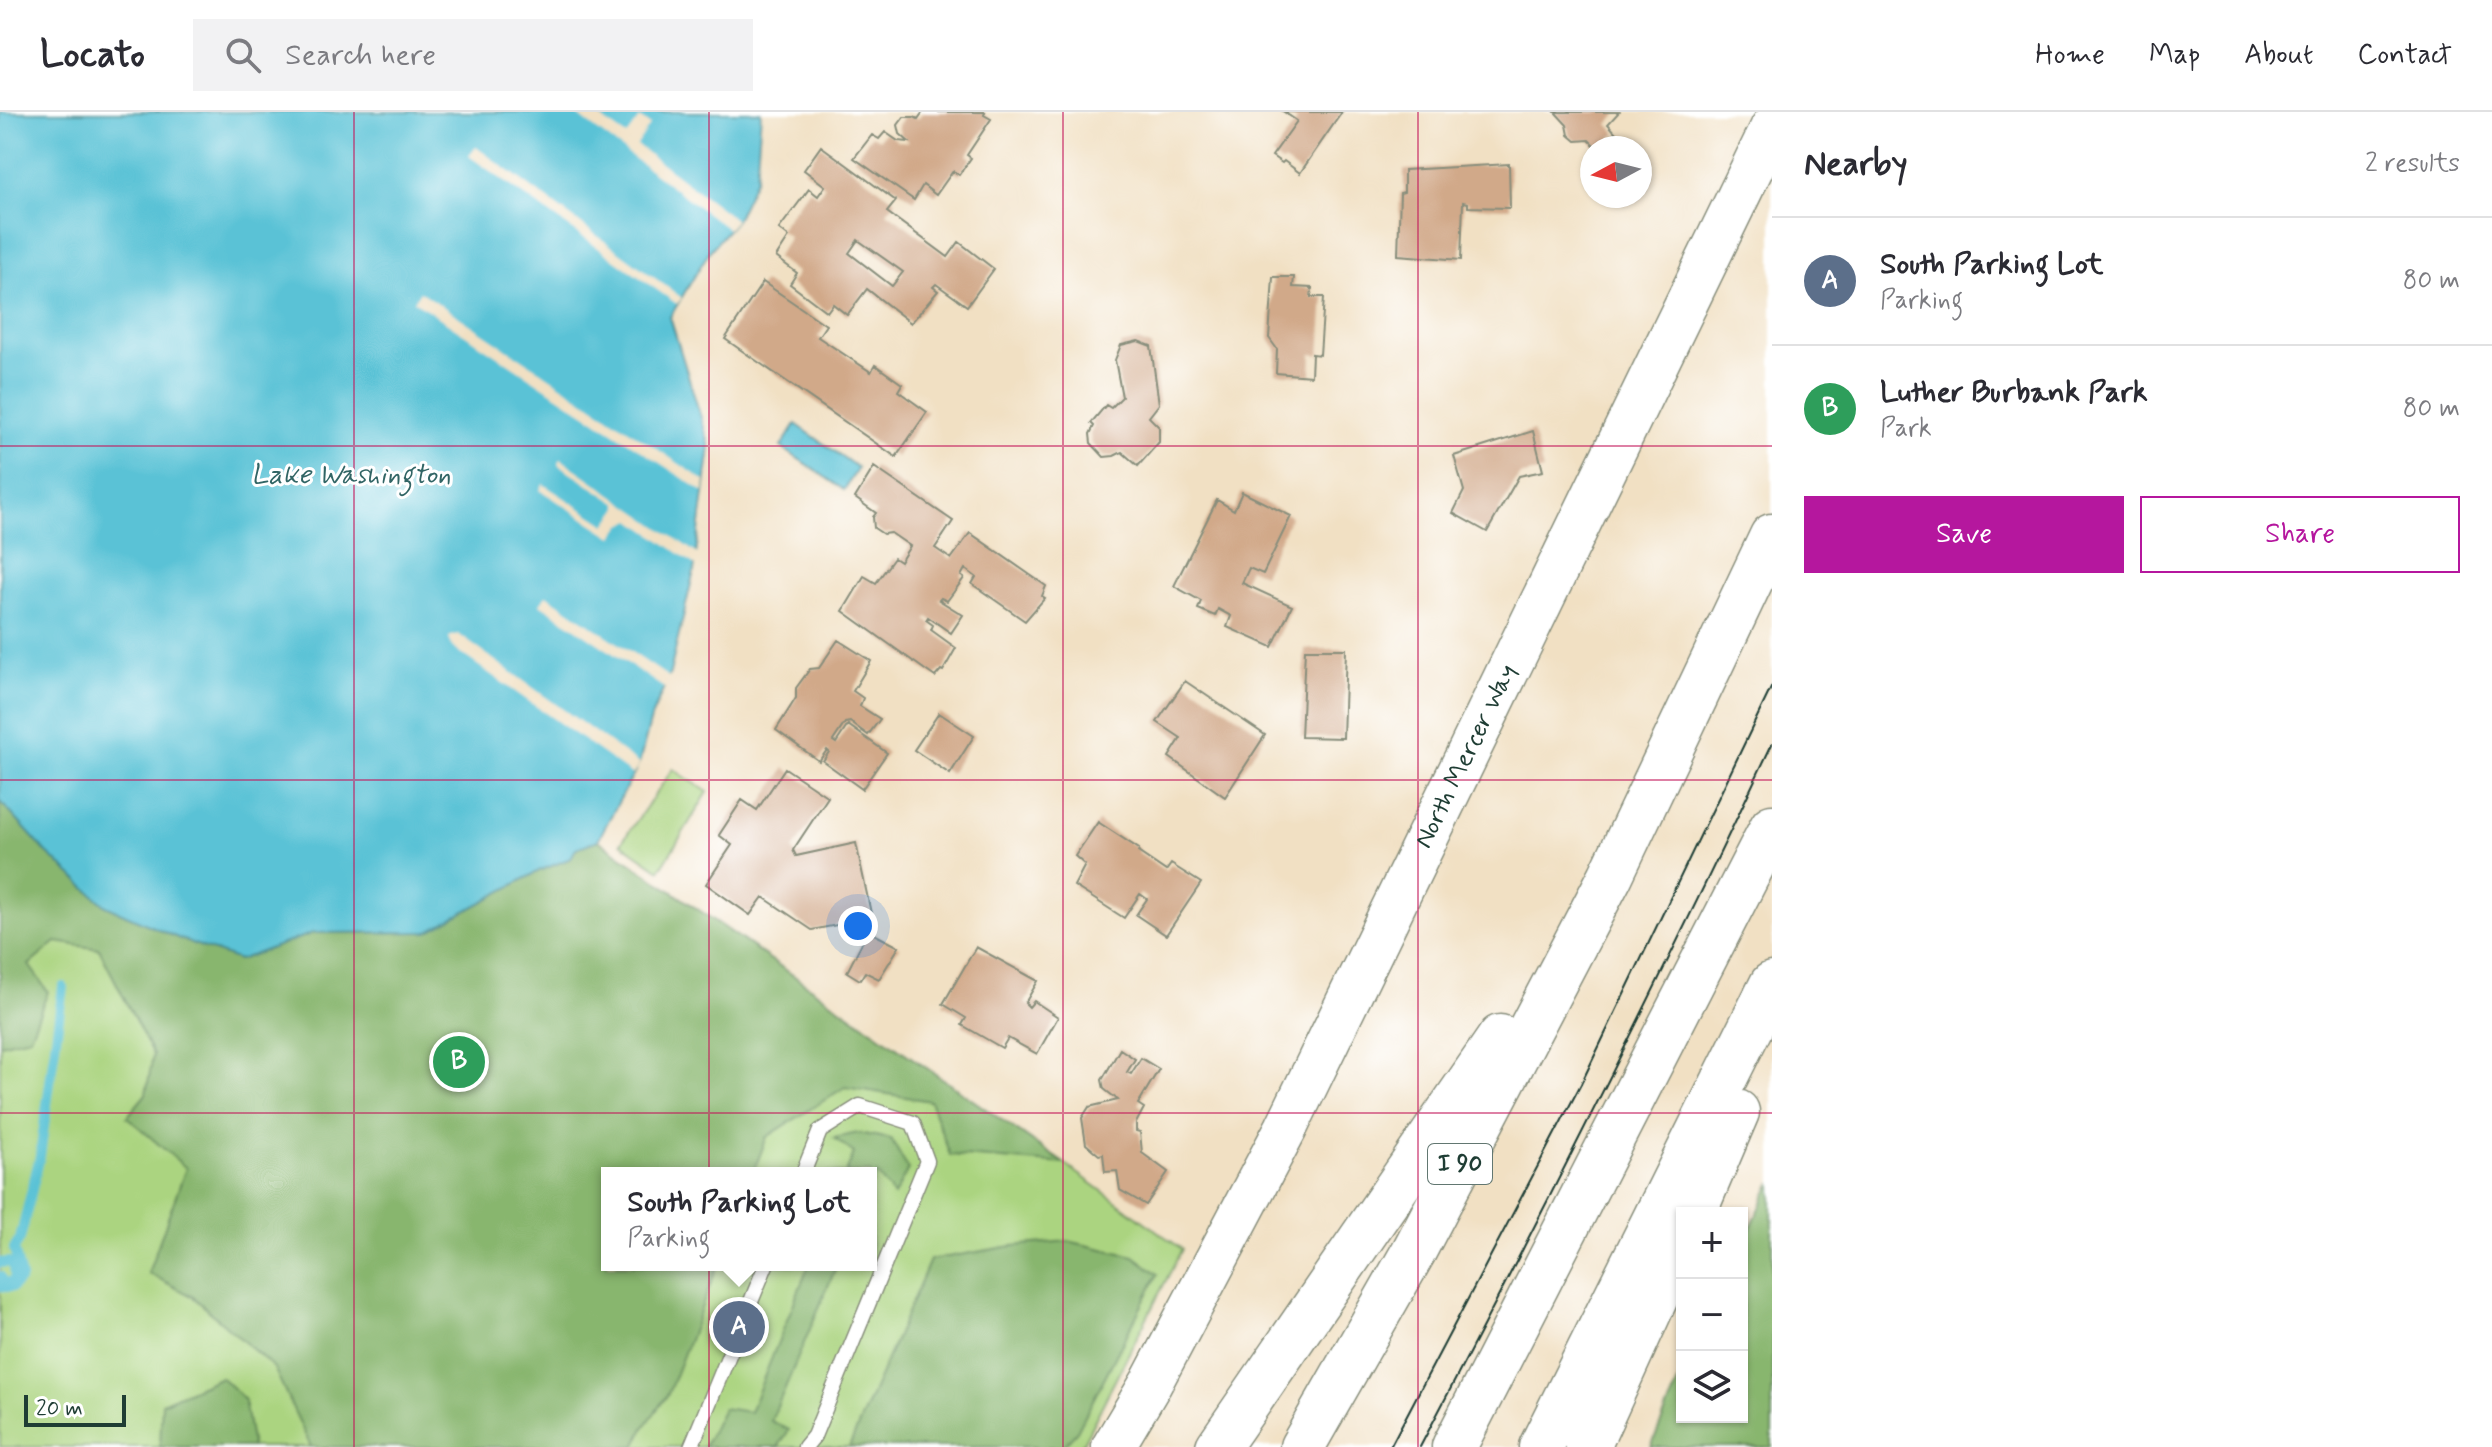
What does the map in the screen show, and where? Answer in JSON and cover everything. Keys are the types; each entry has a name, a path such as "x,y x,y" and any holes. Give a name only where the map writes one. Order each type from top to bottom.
{"highway":[{"name":"I 90","path":"1302,1447 1414,1251 1610,877 1772,536"},
{"path":"1454,1447 1772,827"},
{"path":"1218,1447 1610,877"},
{"path":"1541,1447 1772,984"},
{"path":"1697,1207 1772,1032"},
{"path":"1588,1447 1676,1253"}],"street":[{"name":"North Mercer Way","path":"1113,1447 1151,1383 1286,1128 1772,127"}],"lane":[{"path":"805,1167 820,1131 860,1106 913,1123 927,1161 814,1436 805,1447"},
{"path":"691,1447 764,1271"}],"green space":[{"path":"673,769 708,792 660,870 621,843"},
{"path":"0,801 239,960 598,840 1065,1164 1182,1249 1081,1447 0,1447"},
{"path":"0,801 46,852 106,906 180,939 239,960 313,933 427,932 539,871 571,858 576,848 598,840 1065,1164 950,1155 930,1101 845,1087 767,1137 755,1167 601,1167 601,1271 716,1271 668,1394 644,1428 635,1447 311,1447 274,1368 192,1296 148,1273 186,1168 127,1117 146,1094 153,1055 99,949 56,942 29,965 48,992 30,1037 0,1044"},
{"path":"858,1133 891,1139 908,1169 894,1196 877,1174 877,1167 848,1167 854,1153 834,1138"},
{"path":"1772,1182 1772,1447 1651,1447 1676,1387 1676,1423 1748,1423 1748,1233"},
{"path":"1068,1241 1134,1256 1158,1274 1077,1431 1062,1447 849,1447 930,1260 1012,1246"},
{"path":"807,1271 834,1271 771,1421 789,1430 778,1447 704,1447 723,1408 750,1412"},
{"path":"221,1377 244,1399 252,1447 160,1447 162,1403"}],"water":[{"name":"Lake Washington","path":"0,112 761,112 756,178 736,220 709,252 670,317 710,447 694,571 669,677 652,715 639,764 598,840 576,848 571,858 539,871 427,932 313,933 239,960 180,939 106,906 46,852 0,801"},
{"path":"796,424 858,468 844,490 781,447"}],"pier":[{"path":"573,112 592,112 626,136 639,118 650,125 637,145 736,220 728,229"},
{"path":"476,147 682,298 677,304 469,156"},
{"path":"420,291 705,481 704,492 414,301"},
{"path":"561,459 699,555 698,567 632,520 622,525 613,537 540,490 543,484 606,525 618,509 618,504 558,464"},
{"path":"546,595 673,680 667,690 540,604"},
{"path":"458,634 639,764 633,775 452,647 449,637"}],"building":[{"path":"923,112 985,112 984,115 991,119 967,155 971,158 959,175 953,171 936,195 923,185 914,200 854,158 872,135 879,139 885,132 898,141 909,142 900,134 898,125 904,117 918,119"},
{"path":"1284,112 1342,112 1300,173 1272,156 1297,121"},
{"path":"1555,112 1619,112 1608,124 1616,133 1613,136 1580,136 1580,141 1576,141 1569,135 1567,125"},
{"path":"821,146 896,201 887,212 948,257 959,242 994,269 967,306 936,284 933,287 938,291 911,323 867,289 847,315 833,304 827,312 790,284 797,273 776,257 789,237 779,229 809,189 818,196 825,186 804,170","holes":["858,240 903,272 892,286 849,253"]},
{"path":"1509,164 1510,208 1468,207 1468,203 1463,202 1461,260 1398,255 1404,170"},
{"path":"1273,277 1294,277 1293,287 1312,288 1311,297 1324,297 1320,355 1312,354 1311,376 1276,373 1277,349 1269,338"},
{"path":"763,282 826,325 818,337 871,372 875,365 902,384 898,391 927,412 896,457 725,339"},
{"path":"1138,341 1151,346 1159,404 1149,417 1159,427 1159,442 1138,466 1122,452 1104,457 1091,443 1090,434 1094,426 1091,423 1106,405 1111,408 1122,397 1115,360 1121,345"},
{"path":"1533,431 1543,471 1519,476 1487,532 1453,513 1464,491 1454,456"},
{"path":"874,467 953,521 935,548 951,559 970,533 1046,586 1042,596 1045,598 1025,621 972,584 976,577 965,569 961,576 964,578 947,601 939,600 963,615 951,633 928,617 926,620 933,625 931,630 956,648 943,671 935,677 843,611 864,576 876,583 894,558 900,562 910,546 891,533 883,534 874,528 873,517 876,513 855,498"},
{"path":"1242,492 1291,516 1263,574 1249,568 1242,583 1292,606 1272,647 1227,627 1231,616 1218,609 1215,616 1198,609 1201,601 1174,586 1217,500 1234,510"},
{"path":"838,640 871,661 853,691 863,698 860,706 880,719 868,735 850,722 845,723 833,741 836,743 848,725 887,753 862,789 823,761 829,752 827,750 819,761 776,730 796,698 796,688 810,669 819,668"},
{"path":"1305,649 1346,649 1343,738 1301,737"},
{"path":"1185,681 1265,735 1225,797 1169,757 1181,738 1157,722"},
{"path":"939,713 974,736 950,774 914,750"},
{"path":"785,768 828,797 793,850 796,856 856,843 872,918 812,930 763,897 750,915 706,884 732,845 719,835 742,800 757,810"},
{"path":"1098,822 1166,871 1171,864 1201,883 1166,935 1136,915 1147,899 1140,894 1124,918 1074,886 1085,865 1075,856"},
{"path":"868,931 899,947 879,979 865,972 860,980 847,972"},
{"path":"976,947 1038,981 1025,1003 1029,1007 1034,1001 1058,1017 1037,1054 1008,1038 1002,1048 962,1025 966,1018 943,1004"},
{"path":"1120,1049 1135,1059 1127,1072 1131,1074 1141,1058 1159,1069 1138,1104 1144,1108 1136,1123 1136,1131 1140,1132 1142,1153 1168,1172 1146,1205 1120,1190 1117,1171 1105,1172 1103,1154 1099,1155 1086,1144 1082,1118 1089,1107 1118,1100 1104,1089 1102,1080"}],"waterway":[{"path":"0,1287 13,1287 21,1278 14,1249 20,1239 40,1156 63,987"},
{"path":"0,1263 13,1265 15,1277 6,1284 0,1276"}],"tram line":[{"path":"1390,1447 1581,1084 1772,686"},
{"path":"1420,1447 1600,1097 1772,744"}],"place":[{"name":"Luther Burbank Park","path":"459,1062"},
{"name":"South Parking Lot","path":"739,1327"}]}
